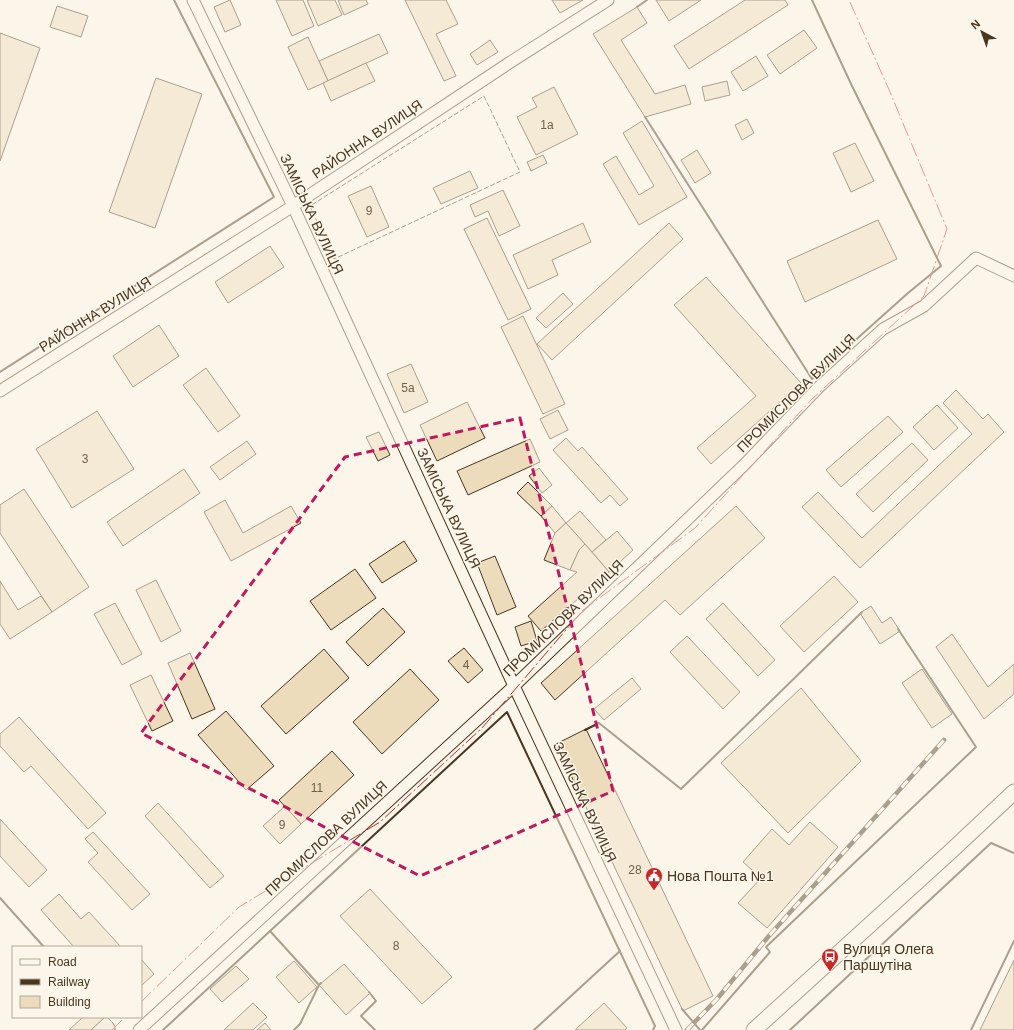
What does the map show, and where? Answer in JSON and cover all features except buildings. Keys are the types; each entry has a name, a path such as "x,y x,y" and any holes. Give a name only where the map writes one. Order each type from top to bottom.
{"street":[{"name":"ЗАМІСЬКА ВУЛИЦЯ","path":"193,0 293,206 514,686 676,1030"},
{"name":"РАЙОННА ВУЛИЦЯ","path":"0,391 293,206 509,63 608,0"},
{"name":"ПРОМИСЛОВА ВУЛИЦЯ","path":"139,1030 514,686 745,464 819,387 883,329 924,306 976,258 1014,276"},
{"path":"754,1030 1014,792"},
{"path":"761,1030 773,1012"}],"highlighted area":[{"path":"520,418 613,791 420,876 141,733 345,457"}],"shaded area":[{"path":"104,1018 108,1018 113,1023 115,1028 115,1030 91,1030"}],"railway":[{"path":"687,1030 717,999 768,937 944,740"}],"fence":[{"path":"484,96 520,172 334,259 310,206 484,96"},
{"path":"108,1018 114,1025 115,1030"}],"wall":[{"path":"0,372 274,197 174,0"},
{"path":"637,7 647,0"},
{"path":"645,117 812,379 908,293 941,266 852,86 812,0"},
{"path":"585,730 599,723 681,789 862,612"},
{"path":"702,1030 770,952 766,947 976,747 898,629"},
{"path":"163,1030 507,712 655,1026 653,1030"},
{"path":"790,1030 991,843 1014,853"},
{"path":"0,898 43,946"},
{"path":"270,931 319,985"},
{"path":"971,1030 1014,941"},
{"path":"534,1030 620,951"},
{"path":"294,1030 300,1024 321,983"},
{"path":"369,992 376,1001 361,1016 375,1030"},
{"path":"682,1009 700,1030"}],"power":[{"path":"142,1001 239,907 380,822 482,728 583,610 695,528 811,400 924,296 947,229 890,92 849,0"},
{"path":"112,1030 124,1018"}],"place":[{"name":"Нова Пошта №1","path":"654,891"},
{"name":"Вулиця Олега Паршутіна","path":"830,972"}]}
